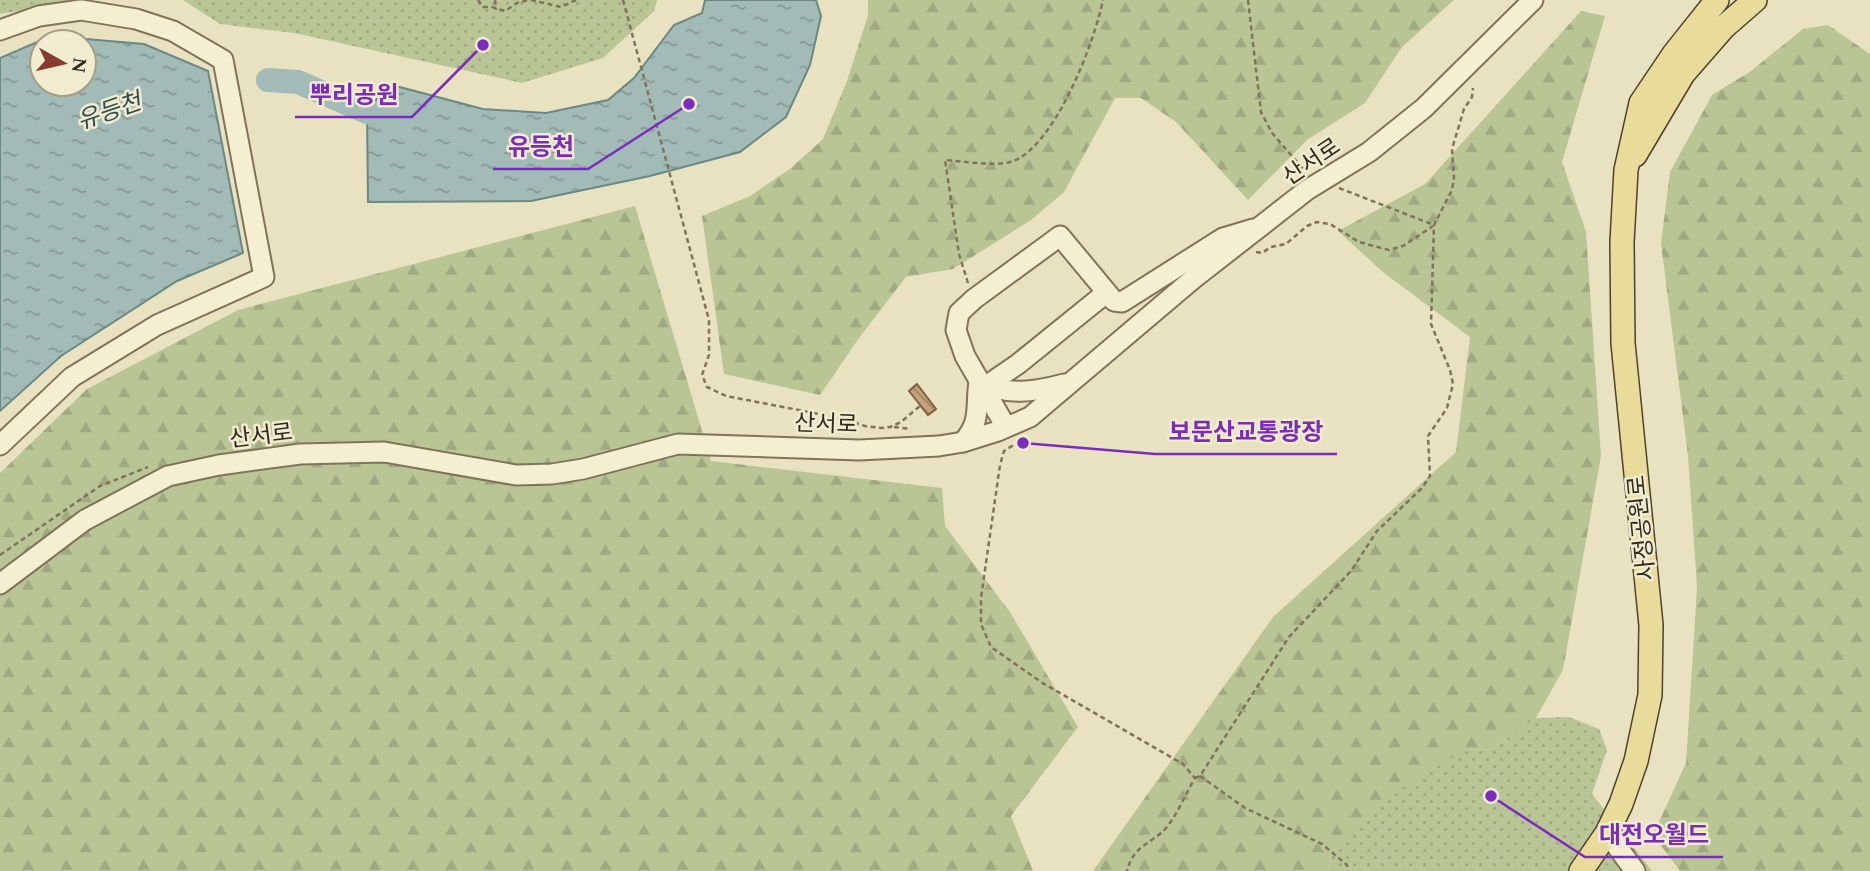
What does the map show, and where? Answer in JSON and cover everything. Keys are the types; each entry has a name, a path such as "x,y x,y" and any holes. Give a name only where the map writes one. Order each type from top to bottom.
{"main road":[{"path":"1642,103 1657,62 1701,0"},
{"name":"사정공원로","path":"1581,871 1621,804 1636,761 1650,695 1651,625 1623,343 1622,242 1626,170 1642,103 1674,54 1717,0"},
{"name":"사정공원로","path":"1626,170 1657,101 1680,63 1735,0"},
{"path":"1626,170 1683,74 1724,27 1755,0"}],"street":[{"name":"산서로","path":"0,584 85,520 168,476 219,465 300,454 384,452 516,475 552,474 583,469 678,444 909,449 963,442 1006,427 1030,417 1193,279 1307,190 1369,152 1424,107 1533,0"},
{"path":"0,30 39,16 81,10 136,19 173,31 223,60 264,277 158,326 72,377 0,445"},
{"path":"1006,427 965,356 956,330 959,313 974,299 1060,236 1106,293 1114,301 1122,302 1223,238 1264,226"},
{"path":"982,384 1018,364 1106,293"},
{"path":"982,384 1026,393 1068,383"},
{"path":"963,442 974,429 977,420 982,384"},
{"path":"1606,833 1635,871"}],"path":[{"path":"478,0 483,7 505,11 517,3 530,0 561,6 576,0"},
{"path":"495,0 496,10"},
{"path":"623,0 709,320 709,355 702,375 707,387 726,396 840,418 865,426 903,428"},
{"path":"974,299 959,254 946,160 1011,162 1024,155 1044,136 1090,47 1103,0"},
{"path":"1248,0 1258,100 1264,120 1304,171 1322,181 1434,225"},
{"path":"1127,871 1140,846 1154,840 1169,824 1195,778 1200,776 1289,637 1351,572 1377,531 1422,488 1430,476 1428,436 1447,408 1453,384 1450,370 1430,324 1434,225 1452,190 1452,149 1464,109 1472,97 1472,88"},
{"path":"1231,251 1262,253 1271,247 1286,244 1312,223 1325,222 1359,242 1390,250 1403,246 1434,225"},
{"path":"890,427 920,406"},
{"path":"1026,437 1004,451 1000,465 981,598 981,624 991,647 1041,682 1182,764 1195,778"},
{"path":"1200,776 1245,808 1322,844 1347,865 1348,870"}],"green space":[{"path":"0,0 92,0 0,14"},
{"path":"183,0 657,0 654,11 603,58 522,83 294,33 220,24"},
{"path":"868,0 1454,0 1402,47 1365,103 1307,140 1248,200 1176,122 1141,98 1115,98 1064,192 1031,220 953,269 906,277 820,395 724,374 702,216 750,196 791,168 823,139 847,81 868,15"},
{"path":"1581,11 1605,16 1562,162 1586,232 1601,456 1563,670 1536,718 1491,750 1467,749 1332,849 1329,871 1093,871 1273,617 1456,452 1470,337 1384,273 1338,231 1425,184"},
{"path":"1828,25 1870,54 1870,871 1680,871 1653,835 1686,763 1697,587 1688,456 1661,243 1670,172 1712,95 1751,71 1803,29"},
{"path":"635,206 711,461 942,488 945,526 1010,612 1078,727 1011,816 1033,871 0,871 0,473 87,389 238,310"},
{"path":"1569,717 1599,729 1607,750 1592,794 1652,871 1329,871 1332,849 1383,799 1467,749 1491,750 1536,718"}],"water":[{"path":"705,0 816,0 821,16 810,65 786,117 740,152 650,176 531,201 368,202 367,112 388,84 483,109 546,113 608,100 634,78 674,25 702,13"},
{"path":"98,40 144,44 208,71 243,253 177,281 61,356 0,411 0,58 28,46 28,98 98,98"}],"building":[{"path":"917,384 936,409 928,415 909,391"}],"waterway":[{"name":"유등천","path":"268,80 298,82 367,112 400,119"}],"place":[{"name":"뿌리공원","path":"483,45"},
{"name":"유등천","path":"689,104"},
{"name":"보문산교통광장","path":"1023,443"},
{"name":"대전오월드","path":"1491,796"}]}
